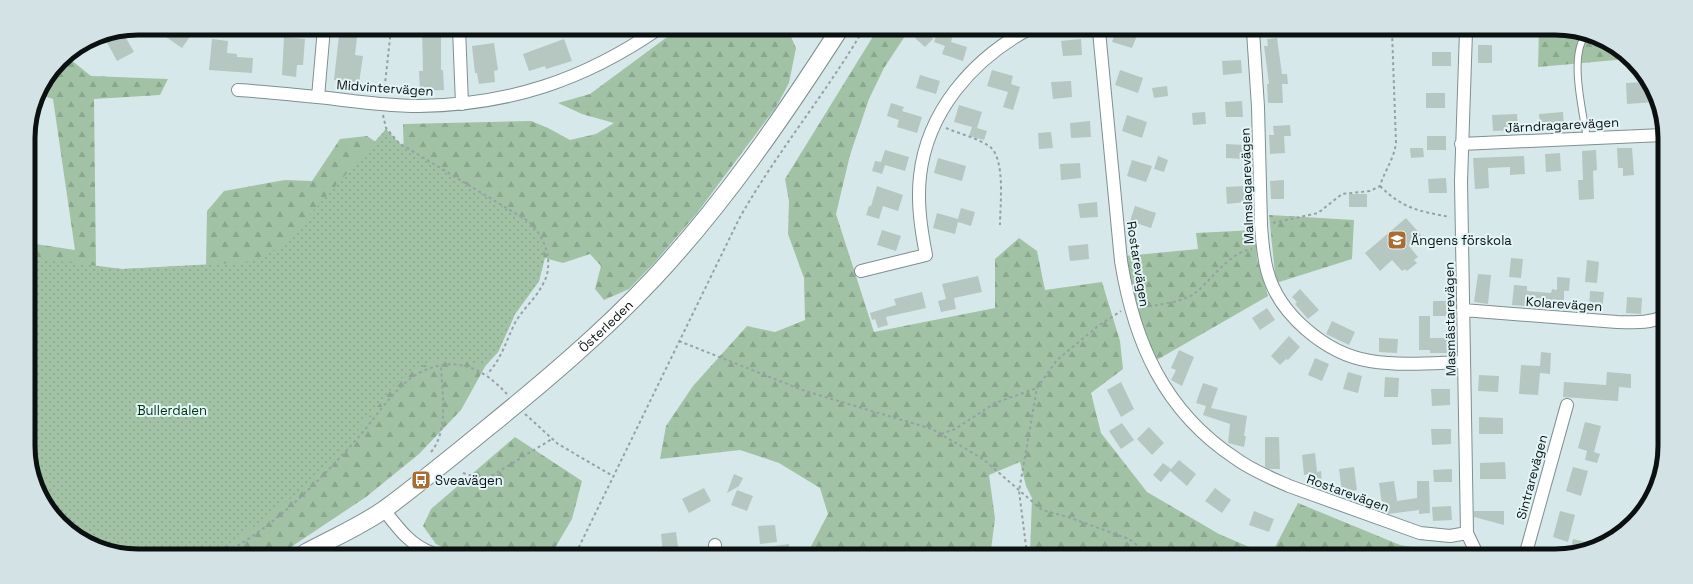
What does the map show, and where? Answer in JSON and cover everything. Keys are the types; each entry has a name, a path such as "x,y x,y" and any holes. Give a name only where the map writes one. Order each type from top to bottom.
{"main road":[{"name":"Österleden","path":"312,549 384,510 521,401 592,339 654,279 747,167 807,80 836,35"}],"street":[{"path":"318,97 323,35"},
{"path":"459,35 462,104"},
{"name":"Midvintervägen","path":"238,90 383,104 418,106 462,104 510,97 567,79 613,58 649,35"},
{"path":"861,271 926,255 920,221 920,176 925,152 935,124 958,87 973,69 999,47 1019,35"},
{"name":"Rostarevägen","path":"1099,35 1121,261 1130,308 1136,329 1162,384 1180,408 1201,431 1235,459 1289,486 1420,533 1450,536 1467,533"},
{"name":"Malmslagarevägen","path":"1252,35 1256,71 1263,248 1267,271 1283,304 1298,323 1319,339 1354,357 1368,361 1414,364 1464,362"},
{"name":"Masmästarevägen","path":"1466,35 1461,144 1464,362 1467,533 1475,549"},
{"name":"Järndragarevägen","path":"1461,144 1658,135"},
{"name":"Kolarevägen","path":"1464,310 1617,322 1642,322 1658,319"},
{"name":"Sintrarevägen","path":"1527,549 1567,405"},
{"path":"384,510 399,530 413,544 424,549"}],"lane":[{"path":"1584,39 1580,45 1577,58 1587,138"}],"path":[{"path":"390,35 383,104 384,123 394,139 409,150 528,221 537,230 544,243 548,264 546,277 535,296 516,322 501,356 487,374"},
{"path":"578,549 679,341 746,208 776,159 821,97 860,35"},
{"path":"1261,225 1306,217 1324,210 1342,194 1370,191 1380,186 1386,169 1395,153 1396,143 1392,35"},
{"path":"935,124 986,145 996,154 1000,168 1000,225"},
{"path":"1380,186 1394,200 1402,204 1416,209 1462,219"},
{"path":"1026,549 1020,491 1037,388 1063,355 1098,326 1121,311 1130,308 1168,302 1193,295 1224,265 1247,250 1263,248"},
{"path":"679,341 805,391 932,429 983,459 1042,510 1080,521 1129,539 1142,549"},
{"path":"431,452 437,445 441,425 441,366"},
{"path":"231,549 276,518 314,484 410,380 424,371 441,366 466,366 487,374 508,394"},
{"path":"940,434 955,429 995,402 1037,388"},
{"path":"525,414 552,439 580,458 613,476"},
{"path":"464,473 482,479 493,475 552,439"}],"green space":[{"name":"Bullerdalen","path":"670,35 790,35 796,48 789,83 776,107 697,213 656,261 629,289 604,300 595,289 601,266 590,254 563,263 545,258 539,281 515,314 498,352 486,365 461,410 419,454 366,497 288,549 124,548 98,541 86,535 75,528 56,509 40,479 35,453 35,244 75,250 53,99 44,96 56,75 71,60 91,76 168,79 160,95 94,99 96,267 122,269 206,265 207,211 224,191 285,180 312,181 340,139 367,136 404,161 403,124 531,121 570,140 596,134 614,123 582,114 558,103 590,94"},
{"path":"874,35 906,35 884,68 869,99 850,155 836,214 874,332 995,308 995,259 1019,238 1037,251 1045,290 1102,282 1120,341 1123,369 1091,393 1101,433 1147,492 1219,534 1254,549 1030,549 1032,498 1026,486 1020,462 989,475 995,518 991,549 810,549 828,514 820,488 779,463 740,450 660,459 666,426 693,386 747,326 775,332 805,320 804,278 788,234 789,201 785,179"},
{"path":"1539,35 1569,36 1582,39 1607,49 1622,59 1538,67"},
{"name":"Bullerdalen","path":"386,129 398,142 420,157 523,218 534,229 541,242 544,258 539,281 515,314 498,352 486,365 480,366 466,361 448,359 435,361 410,371 395,385 350,440 298,492 261,522 220,549 124,548 98,541 75,528 56,509 49,498 40,479 35,453 35,258 122,269 251,262 282,246"},
{"path":"1269,215 1354,220 1352,259 1276,283"},
{"path":"1255,230 1257,259 1268,296 1155,361 1139,320 1125,256 1198,249 1196,233"},
{"path":"515,437 582,481 572,519 554,549 446,549 436,544 423,526 431,509"},
{"path":"1298,503 1400,545 1423,549 1274,549"}],"building":[{"path":"168,35 191,35 182,48 166,37"},
{"path":"339,35 357,37 355,55 363,56 359,83 334,80"},
{"path":"422,35 441,35 441,70 443,70 444,90 420,91 419,71 423,71"},
{"path":"918,35 929,35 933,39 925,47 915,38"},
{"path":"936,35 953,35 951,42 967,47 963,61 942,54 945,46 934,42"},
{"path":"1115,35 1137,35 1132,48 1112,42"},
{"path":"125,36 134,52 117,61 106,40"},
{"path":"284,37 305,39 303,65 297,65 296,77 282,75"},
{"path":"1277,38 1282,74 1287,74 1288,84 1282,84 1283,103 1268,103 1267,84 1269,84 1264,46 1268,46 1267,39"},
{"path":"212,39 228,41 227,53 237,54 237,57 253,58 252,73 209,70"},
{"path":"564,39 572,61 546,69 545,66 529,71 523,54"},
{"path":"1081,39 1082,55 1063,56 1061,41"},
{"path":"494,43 498,70 494,71 495,82 479,84 477,73 475,73 472,46"},
{"path":"1478,45 1492,45 1492,63 1478,63"},
{"path":"1432,52 1451,52 1451,66 1432,66"},
{"path":"1241,60 1242,73 1223,75 1222,61"},
{"path":"992,70 1013,76 1011,84 1020,87 1013,110 1003,107 1008,92 987,86"},
{"path":"1120,70 1143,78 1138,93 1115,85"},
{"path":"920,75 940,81 936,94 916,88"},
{"path":"1071,81 1072,97 1053,99 1051,82"},
{"path":"1642,82 1652,102 1627,104 1626,83"},
{"path":"1167,86 1168,96 1154,98 1152,88"},
{"path":"1426,93 1445,93 1445,108 1426,108"},
{"path":"1242,101 1243,117 1226,117 1225,102"},
{"path":"891,103 904,107 902,111 922,117 917,133 897,127 899,120 887,116"},
{"path":"959,105 982,112 977,128 987,131 984,140 969,136 972,127 954,122"},
{"path":"1205,112 1206,124 1193,125 1192,113"},
{"path":"1563,112 1564,128 1540,129 1539,114"},
{"path":"1517,114 1518,130 1493,131 1492,115"},
{"path":"1127,115 1147,122 1142,138 1122,131"},
{"path":"1090,121 1091,137 1071,138 1070,123"},
{"path":"1290,125 1291,136 1284,136 1285,153 1270,154 1269,135 1274,135 1273,126"},
{"path":"1051,132 1053,148 1039,149 1038,133"},
{"path":"1427,136 1446,136 1446,150 1427,150"},
{"path":"1226,144 1245,145 1244,159 1226,158"},
{"path":"1410,148 1423,148 1424,157 1411,158"},
{"path":"1617,148 1632,148 1634,175 1623,176 1623,168 1618,168"},
{"path":"885,150 909,157 905,171 885,165 882,174 872,171 875,161 881,162"},
{"path":"1596,150 1597,170 1593,171 1594,199 1579,200 1578,180 1583,180 1582,151"},
{"path":"1560,153 1561,171 1546,172 1545,154"},
{"path":"1158,156 1168,160 1164,172 1154,169"},
{"path":"1524,156 1525,174 1510,175 1510,167 1488,168 1489,188 1475,189 1473,158"},
{"path":"938,158 966,166 962,181 934,173"},
{"path":"1132,160 1152,166 1146,182 1127,176"},
{"path":"1080,163 1081,178 1061,180 1060,164"},
{"path":"1446,178 1447,193 1429,193 1428,179"},
{"path":"1284,180 1284,199 1271,199 1270,181"},
{"path":"877,186 903,195 898,211 883,206 879,219 866,215 869,206 871,206"},
{"path":"1244,186 1245,202 1227,204 1226,187"},
{"path":"1349,194 1367,194 1367,207 1349,207"},
{"path":"1097,202 1098,217 1080,218 1078,204"},
{"path":"1135,206 1156,213 1151,228 1130,221"},
{"path":"961,208 975,212 971,226 958,222 955,234 933,228 937,213 958,219"},
{"name":"Ängens förskola","path":"1406,218 1421,235 1409,246 1418,257 1414,260 1417,263 1407,271 1405,269 1402,271 1392,260 1380,271 1365,253"},
{"path":"882,230 901,236 896,251 877,245"},
{"path":"1088,244 1089,259 1070,261 1068,246"},
{"path":"1511,258 1523,259 1521,278 1509,277"},
{"path":"1587,260 1599,262 1597,283 1585,282"},
{"path":"1478,274 1491,275 1488,304 1474,302"},
{"path":"978,276 982,292 954,298 956,309 941,312 938,301 946,299 942,284"},
{"path":"1557,277 1570,278 1569,291 1564,291 1564,309 1525,304 1525,306 1512,305 1514,285 1527,286 1527,291 1551,293 1552,289 1557,290"},
{"path":"1300,289 1319,310 1308,319 1295,304 1297,302 1292,297"},
{"path":"1590,291 1604,292 1602,311 1589,310"},
{"path":"922,292 926,308 886,317 888,325 878,328 875,319 872,320 870,313 896,305 894,299"},
{"path":"1627,297 1642,298 1641,314 1626,313"},
{"path":"1433,301 1449,301 1449,316 1433,316"},
{"path":"1267,308 1275,320 1260,330 1252,318"},
{"path":"1419,316 1430,316 1430,338 1449,338 1449,353 1430,353 1430,350 1419,350"},
{"path":"1332,321 1355,332 1349,345 1326,334"},
{"path":"1289,336 1300,347 1288,360 1286,359 1280,365 1271,356"},
{"path":"1379,338 1398,339 1397,353 1379,352"},
{"path":"1179,350 1194,357 1182,386 1171,380 1176,370 1171,368"},
{"path":"1541,352 1551,353 1550,374 1540,373 1538,395 1519,394 1521,365 1540,366"},
{"path":"1315,358 1329,364 1322,381 1308,375"},
{"path":"1348,372 1362,376 1358,393 1343,389"},
{"path":"1607,372 1631,374 1631,388 1619,387 1618,401 1563,397 1564,382 1606,385"},
{"path":"1479,375 1499,376 1498,392 1478,391"},
{"path":"1385,377 1399,378 1398,397 1384,397"},
{"path":"1121,382 1134,409 1121,417 1107,390"},
{"path":"1203,383 1218,388 1211,408 1247,416 1244,447 1228,443 1230,424 1203,415 1206,406 1196,403"},
{"path":"1431,389 1450,389 1450,405 1432,406"},
{"path":"1479,417 1503,418 1503,434 1479,434"},
{"path":"1585,422 1601,426 1594,452 1600,454 1597,463 1585,460 1587,451 1578,448"},
{"path":"1122,423 1134,440 1121,449 1109,431"},
{"path":"1149,427 1164,443 1152,455 1137,439"},
{"path":"1431,429 1451,429 1451,444 1432,445"},
{"path":"1265,437 1279,437 1280,469 1269,469 1265,467"},
{"path":"1315,453 1317,472 1321,471 1322,483 1309,485 1308,474 1304,475 1302,455"},
{"path":"1179,460 1196,474 1187,486 1170,471 1161,482 1153,475 1163,463 1171,469"},
{"path":"1505,462 1506,479 1480,479 1480,463"},
{"path":"1354,467 1357,490 1342,492 1339,469"},
{"path":"1573,467 1588,471 1581,496 1566,491"},
{"path":"1452,469 1452,482 1434,482 1433,470"},
{"path":"734,474 743,478 739,486 727,493"},
{"path":"1394,481 1397,501 1417,498 1417,481 1429,481 1430,513 1419,514 1419,510 1388,514 1387,503 1382,504 1379,483"},
{"path":"704,488 711,501 689,513 682,499"},
{"path":"1215,488 1231,500 1222,513 1205,501"},
{"path":"737,490 753,496 747,511 731,505"},
{"path":"1451,506 1452,520 1433,521 1432,507"},
{"path":"1254,511 1274,519 1269,532 1249,525"},
{"path":"1474,511 1504,511 1504,525 1474,517"},
{"path":"1560,511 1575,515 1568,542 1553,537"},
{"path":"775,525 777,542 760,544 758,526"},
{"path":"676,532 678,549 662,549 661,534"},
{"path":"1573,539 1589,543 1582,545 1571,547"},
{"path":"789,544 790,549 761,549"}],"place":[{"name":"Ängens förskola","path":"1397,240"},
{"name":"Sveavägen","path":"421,480"}]}
